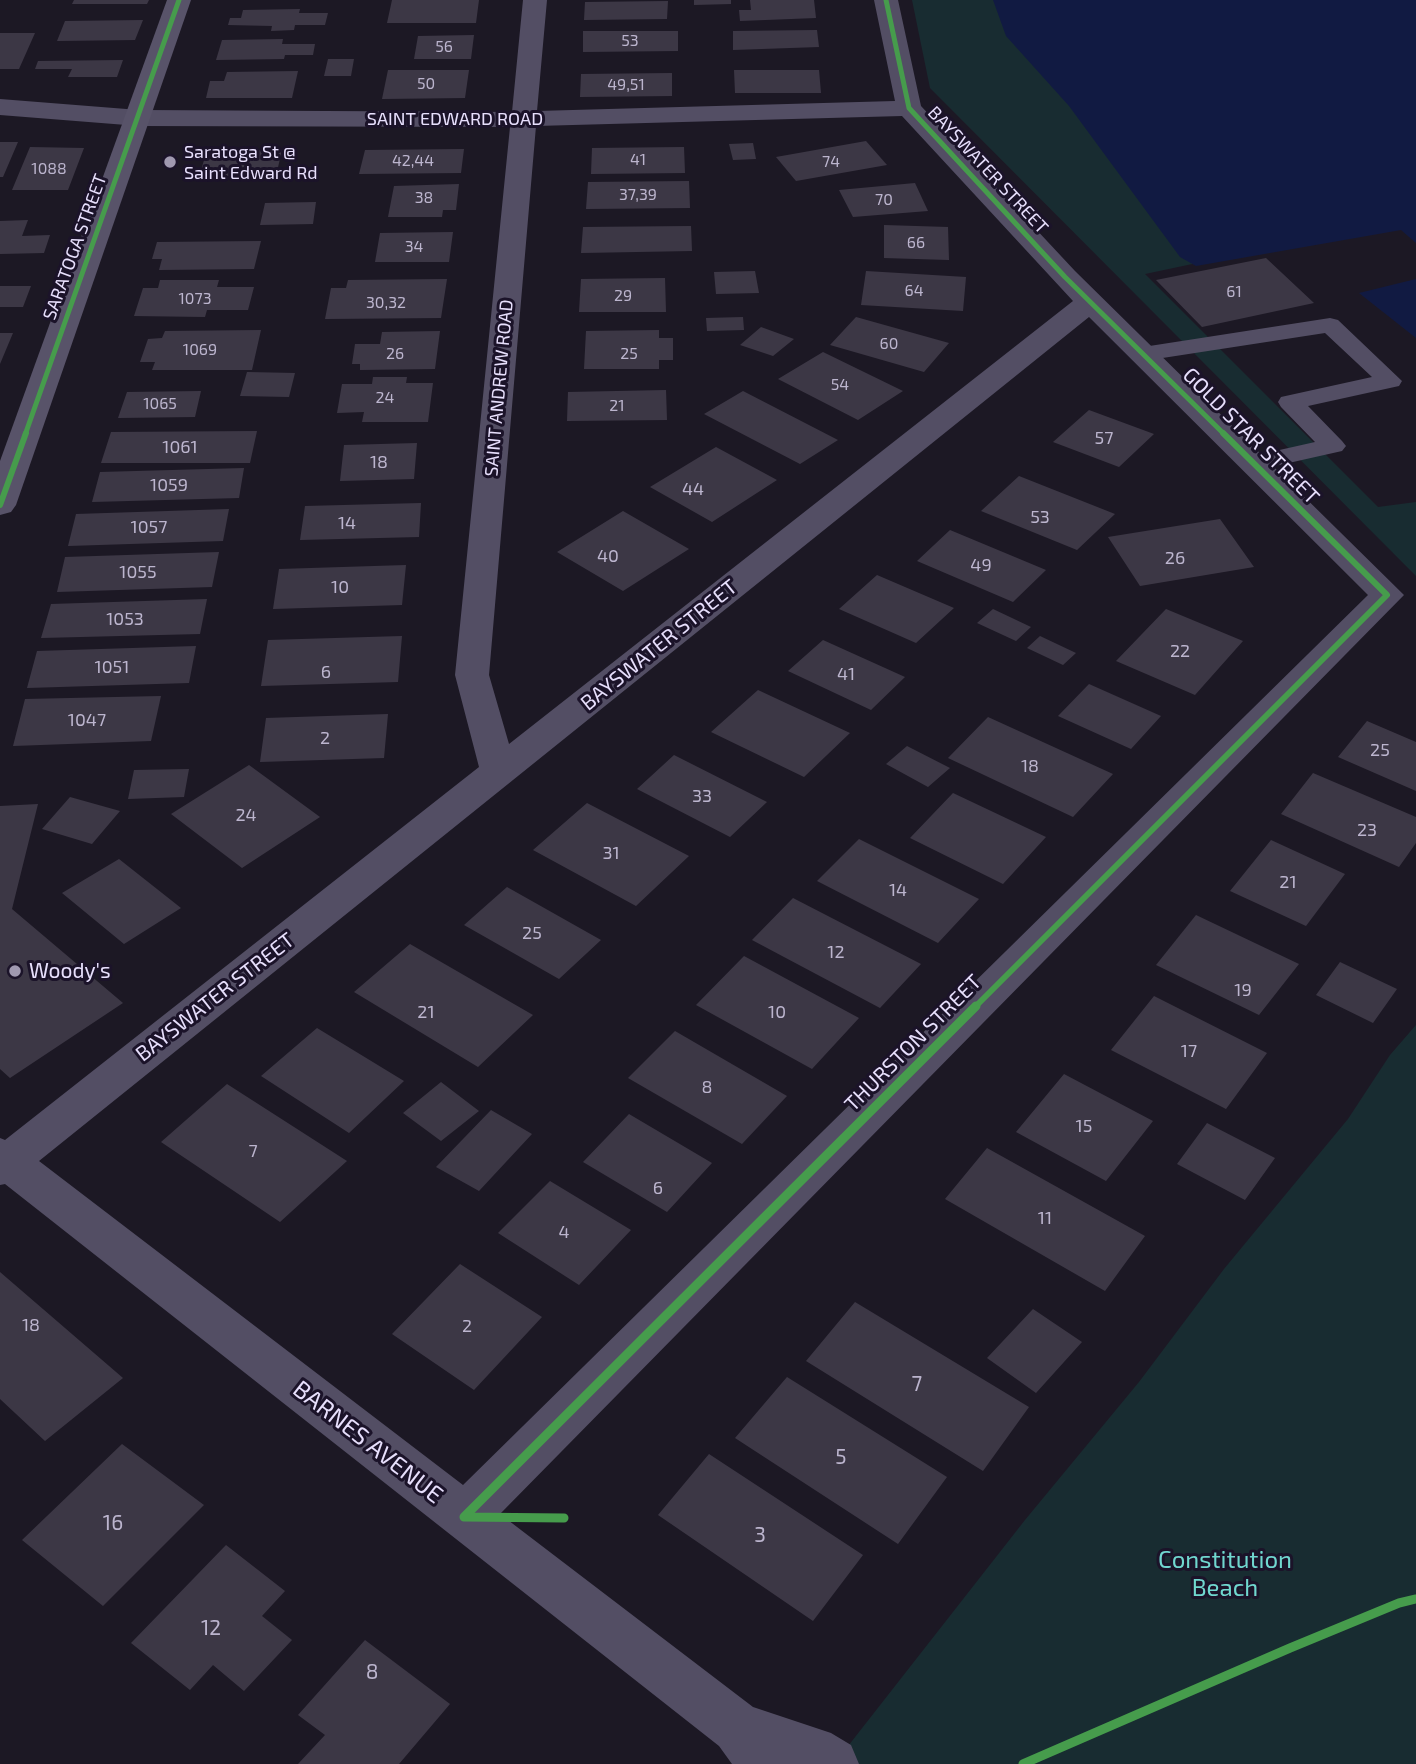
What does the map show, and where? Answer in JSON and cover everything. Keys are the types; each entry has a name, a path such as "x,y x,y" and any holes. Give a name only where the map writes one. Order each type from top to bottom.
{"main road":[{"name":"SARATOGA STREET","path":"0,505 179,0"}],"street":[{"name":"SAINT ANDREW ROAD","path":"499,772 471,675 535,0"},
{"name":"BAYSWATER STREET","path":"3,1161 499,772 1090,302 909,108 886,0"},
{"name":"SAINT EDWARD ROAD","path":"0,107 139,118 524,120 909,108"},
{"name":"GOLD STAR STREET","path":"1090,302 1387,595"},
{"name":"THURSTON STREET","path":"464,1517 1387,595"},
{"name":"BARNES AVENUE","path":"3,1161 464,1517 751,1746 812,1752 832,1764"}],"lane":[{"path":"1143,354 1330,325 1390,381 1290,402 1333,446 1253,463"}],"green space":[{"path":"912,0 1216,0 1296,242 1145,274 1378,507 1416,502 1416,576 930,88"},
{"name":"Constitution Beach","path":"1416,1025 1416,1764 834,1764 1025,1520 1139,1382 1224,1269 1348,1119 1390,1055"}],"water":[{"path":"993,0 1416,0 1416,243 1401,230 1196,266 1180,257 1069,106 1006,36"},
{"path":"1416,279 1416,338 1359,293"}],"building":[{"path":"74,0 149,0 147,4 72,4"},
{"path":"392,0 479,0 476,23 387,23"},
{"path":"694,0 731,0 731,4 694,5"},
{"path":"750,0 814,0 816,18 740,21 739,10 751,10"},
{"path":"668,1 667,19 584,20 585,2"},
{"path":"300,9 299,13 328,13 325,25 295,25 294,30 271,31 272,26 228,25 230,18 241,18 243,10"},
{"path":"143,20 135,40 57,41 65,21"},
{"path":"817,30 819,47 733,50 733,31"},
{"path":"583,31 678,31 678,51 583,52"},
{"path":"0,33 35,33 19,69 0,69"},
{"path":"474,35 471,59 414,59 418,36"},
{"path":"283,39 282,44 315,44 313,55 285,55 284,59 216,60 222,40"},
{"path":"328,59 354,59 351,76 324,76"},
{"path":"123,60 117,77 68,77 72,69 35,69 38,61"},
{"path":"388,70 469,70 465,98 382,99"},
{"path":"734,70 819,70 821,93 735,93"},
{"path":"298,71 292,98 206,98 210,81 224,81 227,72"},
{"path":"672,73 672,96 580,97 581,74"},
{"path":"866,141 887,165 796,181 776,157"},
{"path":"0,142 18,142 3,177 0,177"},
{"path":"753,143 756,159 733,160 729,144"},
{"path":"30,147 84,148 68,190 12,190"},
{"path":"684,147 685,173 591,174 592,148"},
{"path":"464,149 461,173 359,174 365,150"},
{"path":"282,150 276,176 199,176 207,151"},
{"path":"689,181 690,208 586,209 588,182"},
{"path":"915,183 928,211 853,217 839,190"},
{"path":"459,184 456,210 443,210 442,217 388,217 394,186"},
{"path":"316,202 313,224 260,225 265,203"},
{"path":"28,220 22,236 50,235 44,253 0,254 0,221"},
{"path":"884,225 948,227 949,260 884,258"},
{"path":"691,226 692,251 581,253 583,227"},
{"path":"453,232 449,262 375,262 380,233"},
{"path":"261,241 254,269 159,270 162,259 152,259 157,242"},
{"path":"1266,258 1314,303 1202,327 1156,280"},
{"path":"755,271 759,293 716,294 714,272"},
{"path":"866,271 966,277 963,311 861,305"},
{"path":"665,278 666,312 579,312 581,279"},
{"path":"447,279 441,318 325,319 331,288 346,288 348,280"},
{"path":"160,280 219,280 217,287 254,287 248,310 207,310 205,317 134,316 143,288 158,288"},
{"path":"0,286 31,286 23,307 0,307"},
{"path":"743,317 744,330 707,331 706,318"},
{"path":"856,317 949,343 924,372 830,345"},
{"path":"761,327 794,339 773,356 740,345"},
{"path":"261,330 252,370 152,370 155,362 140,362 148,339 162,338 165,331"},
{"path":"659,330 659,338 673,338 673,360 659,360 659,369 584,369 586,331"},
{"path":"440,331 435,369 360,370 360,364 352,364 355,344 380,344 382,332"},
{"path":"0,333 13,333 0,364"},
{"path":"823,352 903,391 858,420 778,379"},
{"path":"247,372 295,373 289,397 240,396"},
{"path":"373,377 407,377 406,383 433,383 428,422 362,422 364,412 337,413 342,384 372,384"},
{"path":"666,390 667,420 567,421 568,392"},
{"path":"201,391 195,417 118,418 127,392"},
{"path":"743,391 838,440 800,464 704,414"},
{"path":"1089,410 1154,434 1119,467 1053,442"},
{"path":"257,431 250,463 101,463 111,432"},
{"path":"417,443 414,479 340,481 344,445"},
{"path":"716,447 777,480 712,522 650,487"},
{"path":"244,468 239,498 92,502 100,472"},
{"path":"1019,476 1115,514 1077,550 981,511"},
{"path":"421,503 419,537 300,540 305,506"},
{"path":"229,509 223,541 68,546 76,514"},
{"path":"623,511 689,549 623,591 557,552"},
{"path":"1220,519 1254,567 1140,586 1108,537"},
{"path":"950,530 1046,570 1013,602 917,561"},
{"path":"219,552 212,587 57,592 65,557"},
{"path":"406,565 402,605 273,609 279,569"},
{"path":"877,575 954,608 916,643 839,609"},
{"path":"207,599 200,634 41,638 51,604"},
{"path":"993,609 1031,627 1016,641 977,623"},
{"path":"1166,609 1243,641 1195,695 1116,661"},
{"path":"402,636 398,682 261,686 268,640"},
{"path":"1040,636 1076,653 1063,665 1027,648"},
{"path":"823,640 905,677 871,710 788,671"},
{"path":"196,646 189,683 27,688 37,651"},
{"path":"1089,684 1161,716 1131,749 1058,716"},
{"path":"758,690 850,733 804,777 711,732"},
{"path":"161,696 151,741 13,746 25,699"},
{"path":"388,714 384,758 260,762 266,718"},
{"path":"988,717 1113,774 1073,817 948,758"},
{"path":"1367,721 1416,742 1416,791 1338,757"},
{"path":"907,746 950,768 928,787 886,764"},
{"path":"674,755 767,802 730,837 637,789"},
{"path":"249,765 320,817 242,868 171,814"},
{"path":"189,769 184,797 128,799 134,770"},
{"path":"1313,773 1416,817 1416,843 1399,867 1281,814"},
{"path":"953,793 1046,837 1003,884 910,838"},
{"path":"70,797 120,811 92,844 42,829"},
{"path":"587,803 689,856 636,906 533,850"},
{"path":"38,804 12,909 123,1003 10,1078 0,1069 0,806"},
{"path":"859,839 979,899 938,943 817,881"},
{"path":"1271,840 1345,874 1306,926 1230,891"},
{"path":"119,859 181,908 124,944 62,893"},
{"path":"507,887 601,940 559,979 464,925"},
{"path":"793,898 921,964 880,1008 752,940"},
{"path":"1196,915 1299,964 1259,1015 1156,965"},
{"path":"410,944 533,1015 478,1067 354,992"},
{"path":"744,956 859,1018 812,1069 696,1005"},
{"path":"1340,962 1397,989 1373,1023 1316,995"},
{"path":"1154,996 1267,1053 1226,1109 1111,1050"},
{"path":"317,1028 404,1081 349,1133 261,1076"},
{"path":"675,1031 787,1096 742,1144 628,1078"},
{"path":"1064,1074 1153,1121 1106,1181 1016,1132"},
{"path":"441,1082 479,1111 441,1141 403,1113"},
{"path":"227,1084 347,1161 280,1222 161,1142"},
{"path":"491,1110 532,1134 479,1191 436,1167"},
{"path":"629,1114 712,1163 667,1212 583,1162"},
{"path":"1207,1123 1275,1158 1245,1200 1177,1164"},
{"path":"987,1148 1145,1236 1105,1291 945,1199"},
{"path":"550,1181 631,1230 579,1285 498,1233"},
{"path":"460,1264 542,1317 474,1390 392,1334"},
{"path":"0,1272 123,1378 45,1441 0,1399"},
{"path":"855,1302 1029,1407 983,1471 806,1361"},
{"path":"1033,1309 1082,1342 1036,1393 987,1358"},
{"path":"787,1377 947,1477 898,1544 735,1438"},
{"path":"122,1444 204,1505 103,1606 22,1540"},
{"path":"709,1454 863,1555 813,1621 658,1515"},
{"path":"226,1545 285,1591 262,1616 292,1640 244,1691 213,1665 190,1690 131,1643"},
{"path":"365,1640 450,1704 399,1764 298,1764 325,1735 298,1715"}],"cycle path":[{"path":"0,505 179,0"},
{"path":"464,1517 1387,595 1065,277 909,108 886,0"},
{"path":"464,1517 564,1518"},
{"path":"1023,1764 1290,1648 1399,1603 1416,1599"}],"place":[{"name":"Saratoga St @ Saint Edward Rd","path":"170,162"},
{"name":"Woody's","path":"15,971"}]}
